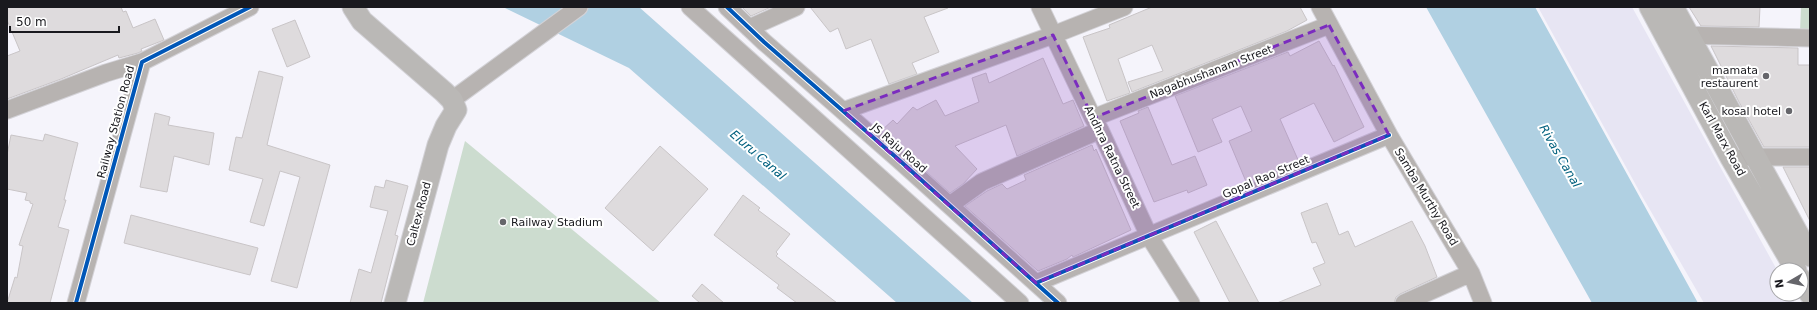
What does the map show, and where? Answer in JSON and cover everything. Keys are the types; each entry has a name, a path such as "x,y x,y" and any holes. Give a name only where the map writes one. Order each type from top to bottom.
{"main road":[{"path":"353,7 362,21 452,100"},
{"name":"Karl Marx Road","path":"1650,7 1731,158 1791,262"},
{"name":"Karl Marx Road","path":"1673,7 1810,256"},
{"name":"Caltex Road","path":"395,303 438,145 446,126 456,110 452,100"}],"street":[{"name":"Railway Station Road","path":"76,303 142,62 250,7"},
{"path":"452,100 579,7"},
{"path":"690,7 1020,303"},
{"name":"JS Raju Road","path":"727,7 1058,303"},
{"path":"749,28 796,7"},
{"name":"Andhra Ratna Street","path":"1040,7 1149,236 1191,303"},
{"path":"843,111 1054,35 1124,7"},
{"name":"Samba Murthy Road","path":"1320,7 1389,135 1471,274 1483,303"},
{"name":"Nagabhushanam Street","path":"950,206 988,179 1097,124 1329,25"},
{"path":"1666,35 1810,38"},
{"path":"7,110 106,73 142,62"},
{"name":"Gopal Rao Street","path":"1036,283 1389,135"},
{"path":"1731,158 1755,156 1810,157"},
{"path":"1404,303 1471,274"}],"highlighted area":[{"path":"1329,25 1389,135 1036,283 843,111 1053,35 1093,118"}],"shaded area":[{"path":"1538,7 1632,7 1773,262 1769,262 1769,302 1795,303 1704,303 1642,196"}],"green space":[{"path":"1801,7 1810,7 1810,33 1800,32"},
{"name":"Railway Stadium","path":"465,141 661,303 423,303"}],"water":[{"name":"Eluru Canal","path":"503,7 639,7 973,303 897,303 629,68"},
{"name":"Rivas Canal","path":"1426,7 1535,7 1698,303 1592,303"}],"building":[{"path":"7,7 121,7 123,12 126,11 133,28 155,19 164,40 141,49 142,51 138,53 119,58 118,55 61,79 7,99 7,56 20,51 7,20"},
{"path":"742,7 771,7 751,16"},
{"path":"810,7 948,8 924,17 939,52 912,63 917,74 889,84 871,39 846,49 838,28 830,32"},
{"path":"1152,7 1300,7 1307,20 1287,31 1132,92 1128,82 1163,71 1152,45 1118,59 1130,93 1107,101 1083,37 1110,28 1109,25"},
{"path":"1689,7 1760,7 1759,27 1701,26"},
{"path":"295,20 310,57 287,67 272,29"},
{"path":"1319,41 1333,66 1334,65 1364,127 1334,142 1314,103 1280,119 1299,162 1247,184 1229,141 1252,131 1241,106 1212,119 1222,142 1198,152 1175,96 1288,52 1290,56"},
{"path":"1711,46 1798,48 1798,65 1810,65 1810,147 1764,147 1739,102"},
{"path":"1043,58 1063,104 1073,100 1084,126 1017,156 1006,125 955,146 977,169 963,184 950,193 881,131 893,120 897,124 913,107 917,110 936,100 945,116 979,102 972,78 986,73 989,83"},
{"path":"259,71 283,77 267,145 330,165 297,288 271,281 300,177 280,171 264,226 250,222 263,179 229,170 236,137 242,138"},
{"path":"1148,107 1172,165 1195,156 1207,185 1188,193 1187,190 1154,202 1120,121 1139,113 1138,111"},
{"path":"155,113 170,117 168,125 214,133 209,165 174,156 167,192 140,187"},
{"path":"45,134 78,143 64,200 66,200 58,227 69,230 50,303 7,303 15,277 17,278 23,246 19,245 33,204 30,203 30,201 25,200 27,193 7,189 7,155 11,135 43,141"},
{"path":"1092,145 1094,151 1096,149 1131,230 1073,257 1072,255 1067,259 1038,271 965,206 987,191 1002,184 1007,189 1026,180 1024,175"},
{"path":"660,146 708,189 653,251 605,208"},
{"path":"1783,167 1810,167 1810,221"},
{"path":"386,180 408,186 395,235 398,236 381,303 350,303 359,269 371,273 388,211 370,207 375,186 384,188"},
{"path":"743,195 760,208 758,210 790,234 776,252 778,254 776,256 837,303 797,303 777,288 779,285 714,235"},
{"path":"1327,203 1339,235 1348,231 1355,247 1412,221 1425,246 1437,277 1400,294 1396,297 1394,303 1277,303 1321,285 1313,268 1325,263 1316,242 1312,243 1301,213"},
{"path":"131,215 258,248 250,275 124,243"},
{"path":"1216,221 1259,303 1230,303 1194,232"},
{"path":"702,284 724,303 700,303 692,296"}],"cycle path":[{"path":"76,303 142,62 250,7"},
{"path":"727,7 764,42 898,159 1058,303"},
{"path":"1036,283 1389,135"}],"place":[{"name":"mamata restaurent","path":"1766,76"},
{"name":"kosal hotel","path":"1789,111"},
{"name":"Railway Stadium","path":"503,222"}]}
